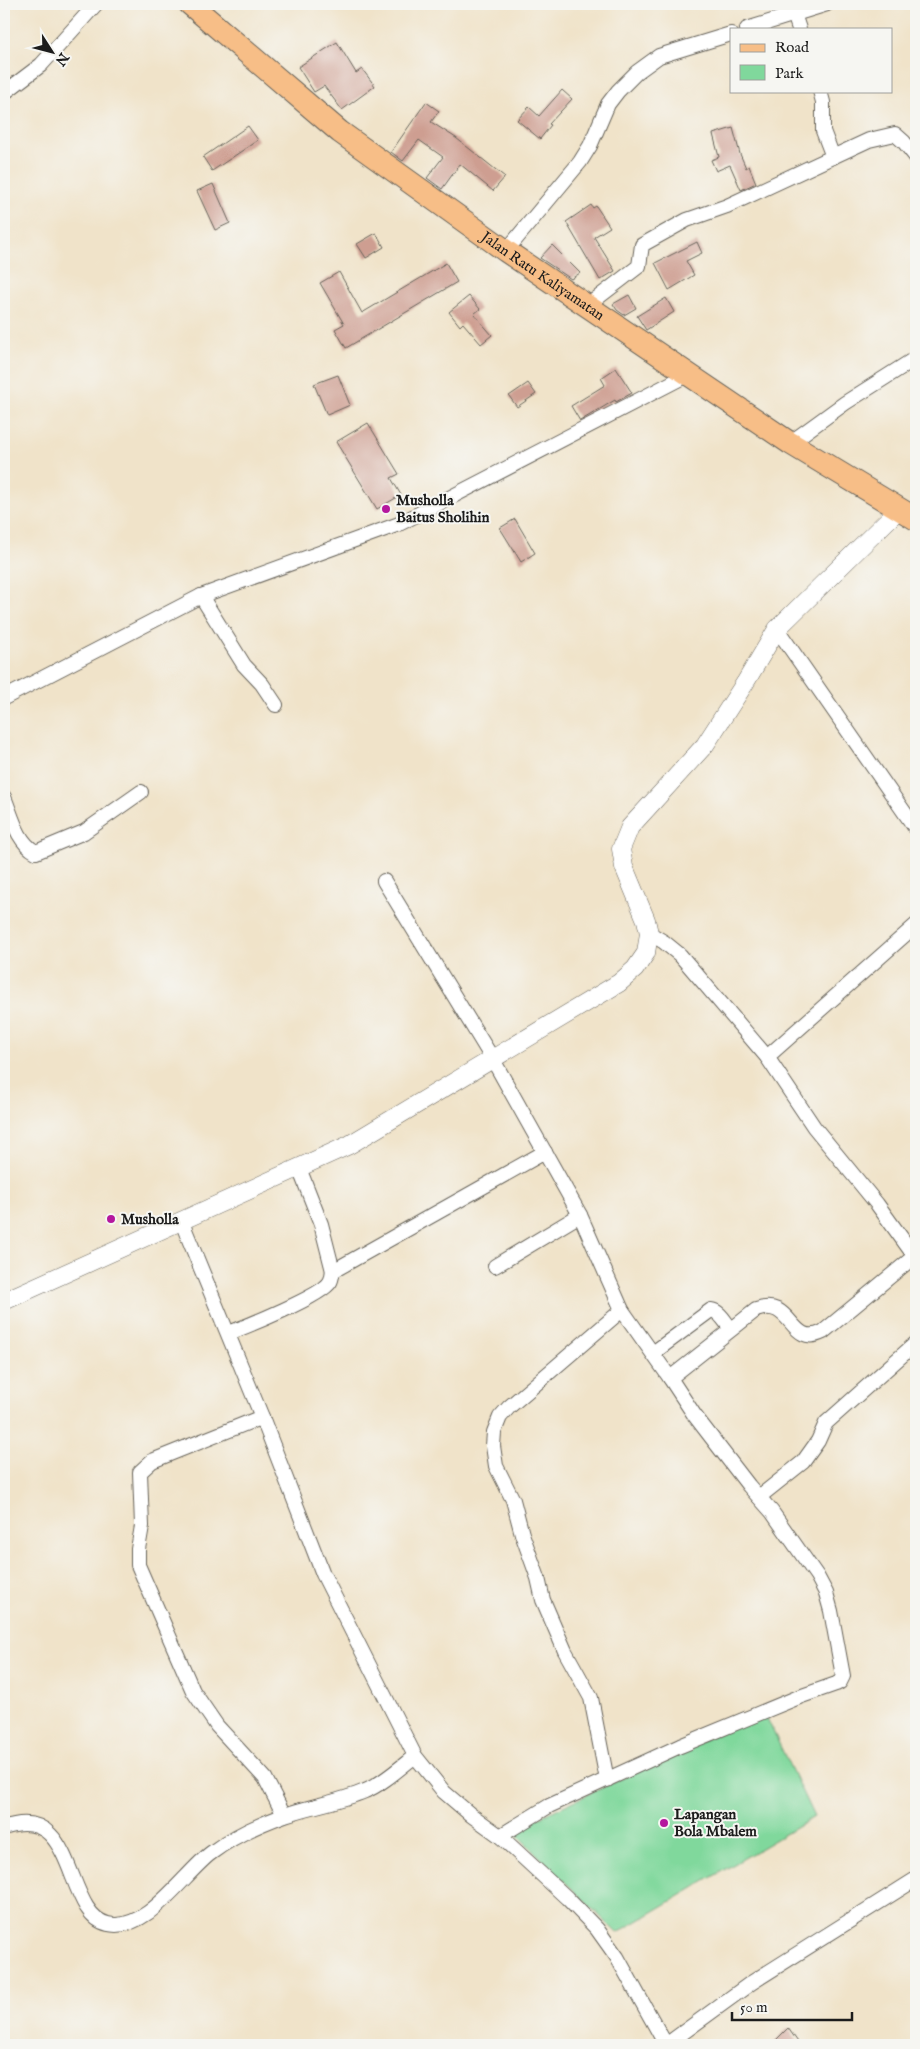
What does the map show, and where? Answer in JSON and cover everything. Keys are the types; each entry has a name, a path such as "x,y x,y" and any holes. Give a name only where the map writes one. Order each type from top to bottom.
{"main road":[{"name":"Jalan Ratu Kaliyamatan","path":"190,4 340,132 506,251 790,443 908,514"}],"street":[{"path":"4,93 41,65 96,4"},
{"path":"750,28 827,4"},
{"path":"794,14 799,28"},
{"path":"506,251 580,162 590,146 608,104 631,78 659,56 730,34"},
{"path":"820,92 823,102 823,131 833,157"},
{"path":"587,306 634,271 638,266 642,245 687,220 727,206 869,140 895,134 916,157"},
{"path":"790,443 846,403 916,358"},
{"path":"4,698 201,596 399,524 687,375"},
{"path":"4,1301 181,1220 240,1196 349,1145 619,983 635,970 646,953 649,933 646,920 624,867 621,849 630,827 705,745 745,683 776,629 908,514"},
{"path":"201,596 244,665 262,684 276,705"},
{"path":"776,629 912,814 916,829"},
{"path":"4,797 22,841 28,848 36,852 84,832 141,792"},
{"path":"384,882 492,1058 545,1152 580,1215 622,1310 695,1416 772,1512 803,1556 826,1594 836,1629 843,1676 842,1680 836,1684 799,1697 680,1746 549,1806 500,1836"},
{"path":"767,1057 916,924"},
{"path":"649,933 680,955 767,1057 814,1127 877,1204 916,1256 842,1318 814,1337 807,1336 798,1331 779,1309 772,1306 756,1310 670,1378"},
{"path":"333,1271 545,1152"},
{"path":"228,1334 282,1311 323,1289 330,1282 333,1271 321,1224 299,1168"},
{"path":"495,1266 580,1215"},
{"path":"181,1220 262,1417 323,1574 415,1756 444,1792 500,1836 567,1898 597,1930 617,1957 666,2045 751,1983 916,1879"},
{"path":"607,1780 591,1698 566,1651 543,1600 538,1578 522,1534 513,1500 496,1466 493,1446 494,1432 500,1417 509,1407 622,1310"},
{"path":"653,1353 711,1310 715,1310 719,1314 731,1330"},
{"path":"759,1497 803,1462 815,1446 826,1423 916,1343"},
{"path":"262,1417 152,1461 140,1472 142,1526 138,1549 138,1565 193,1691 217,1726 265,1778 284,1815"},
{"path":"4,1828 26,1822 39,1827 51,1837 62,1851 90,1912 99,1920 109,1925 134,1922 181,1883 210,1853 247,1832 284,1815 368,1791 415,1756"}],"green space":[{"name":"Lapangan Bola Mbalem","path":"764,1712 814,1817 617,1933 512,1830"}],"building":[{"path":"337,42 356,73 362,69 375,86 342,110 324,86 314,92 298,67"},
{"path":"562,90 572,99 549,124 551,125 540,139 517,120 529,107 539,116"},
{"path":"426,102 439,111 431,122 456,138 505,177 493,191 460,164 442,189 427,178 443,157 419,140 403,161 391,152"},
{"path":"248,126 258,140 212,171 203,157"},
{"path":"733,128 740,154 746,168 749,166 756,183 741,190 730,165 716,171 711,160 719,157 713,134"},
{"path":"213,184 230,223 215,230 197,191"},
{"path":"591,205 593,208 596,206 610,227 594,237 615,271 600,280 566,222"},
{"path":"376,233 384,247 366,258 357,244"},
{"path":"697,242 702,253 686,261 694,275 669,290 655,263"},
{"path":"552,245 580,273 571,279 540,258"},
{"path":"446,263 457,282 346,348 335,329 344,324 320,283 339,272 362,313"},
{"path":"629,295 636,308 624,315 613,304"},
{"path":"469,296 480,309 474,314 492,335 481,344 463,323 460,326 449,312"},
{"path":"666,298 674,312 646,330 637,316"},
{"path":"616,368 632,393 616,402 615,400 580,421 571,406 605,385 601,378"},
{"path":"338,375 350,405 327,415 314,384"},
{"path":"528,383 536,394 517,407 509,396"},
{"path":"368,423 399,474 391,478 401,495 377,509 336,442"},
{"path":"515,519 535,553 521,562 500,528"},
{"path":"788,2028 800,2045 771,2045"}],"place":[{"name":"Musholla Baitus Sholihin","path":"386,509"},
{"name":"Musholla","path":"111,1219"},
{"name":"Lapangan Bola Mbalem","path":"664,1823"}]}
